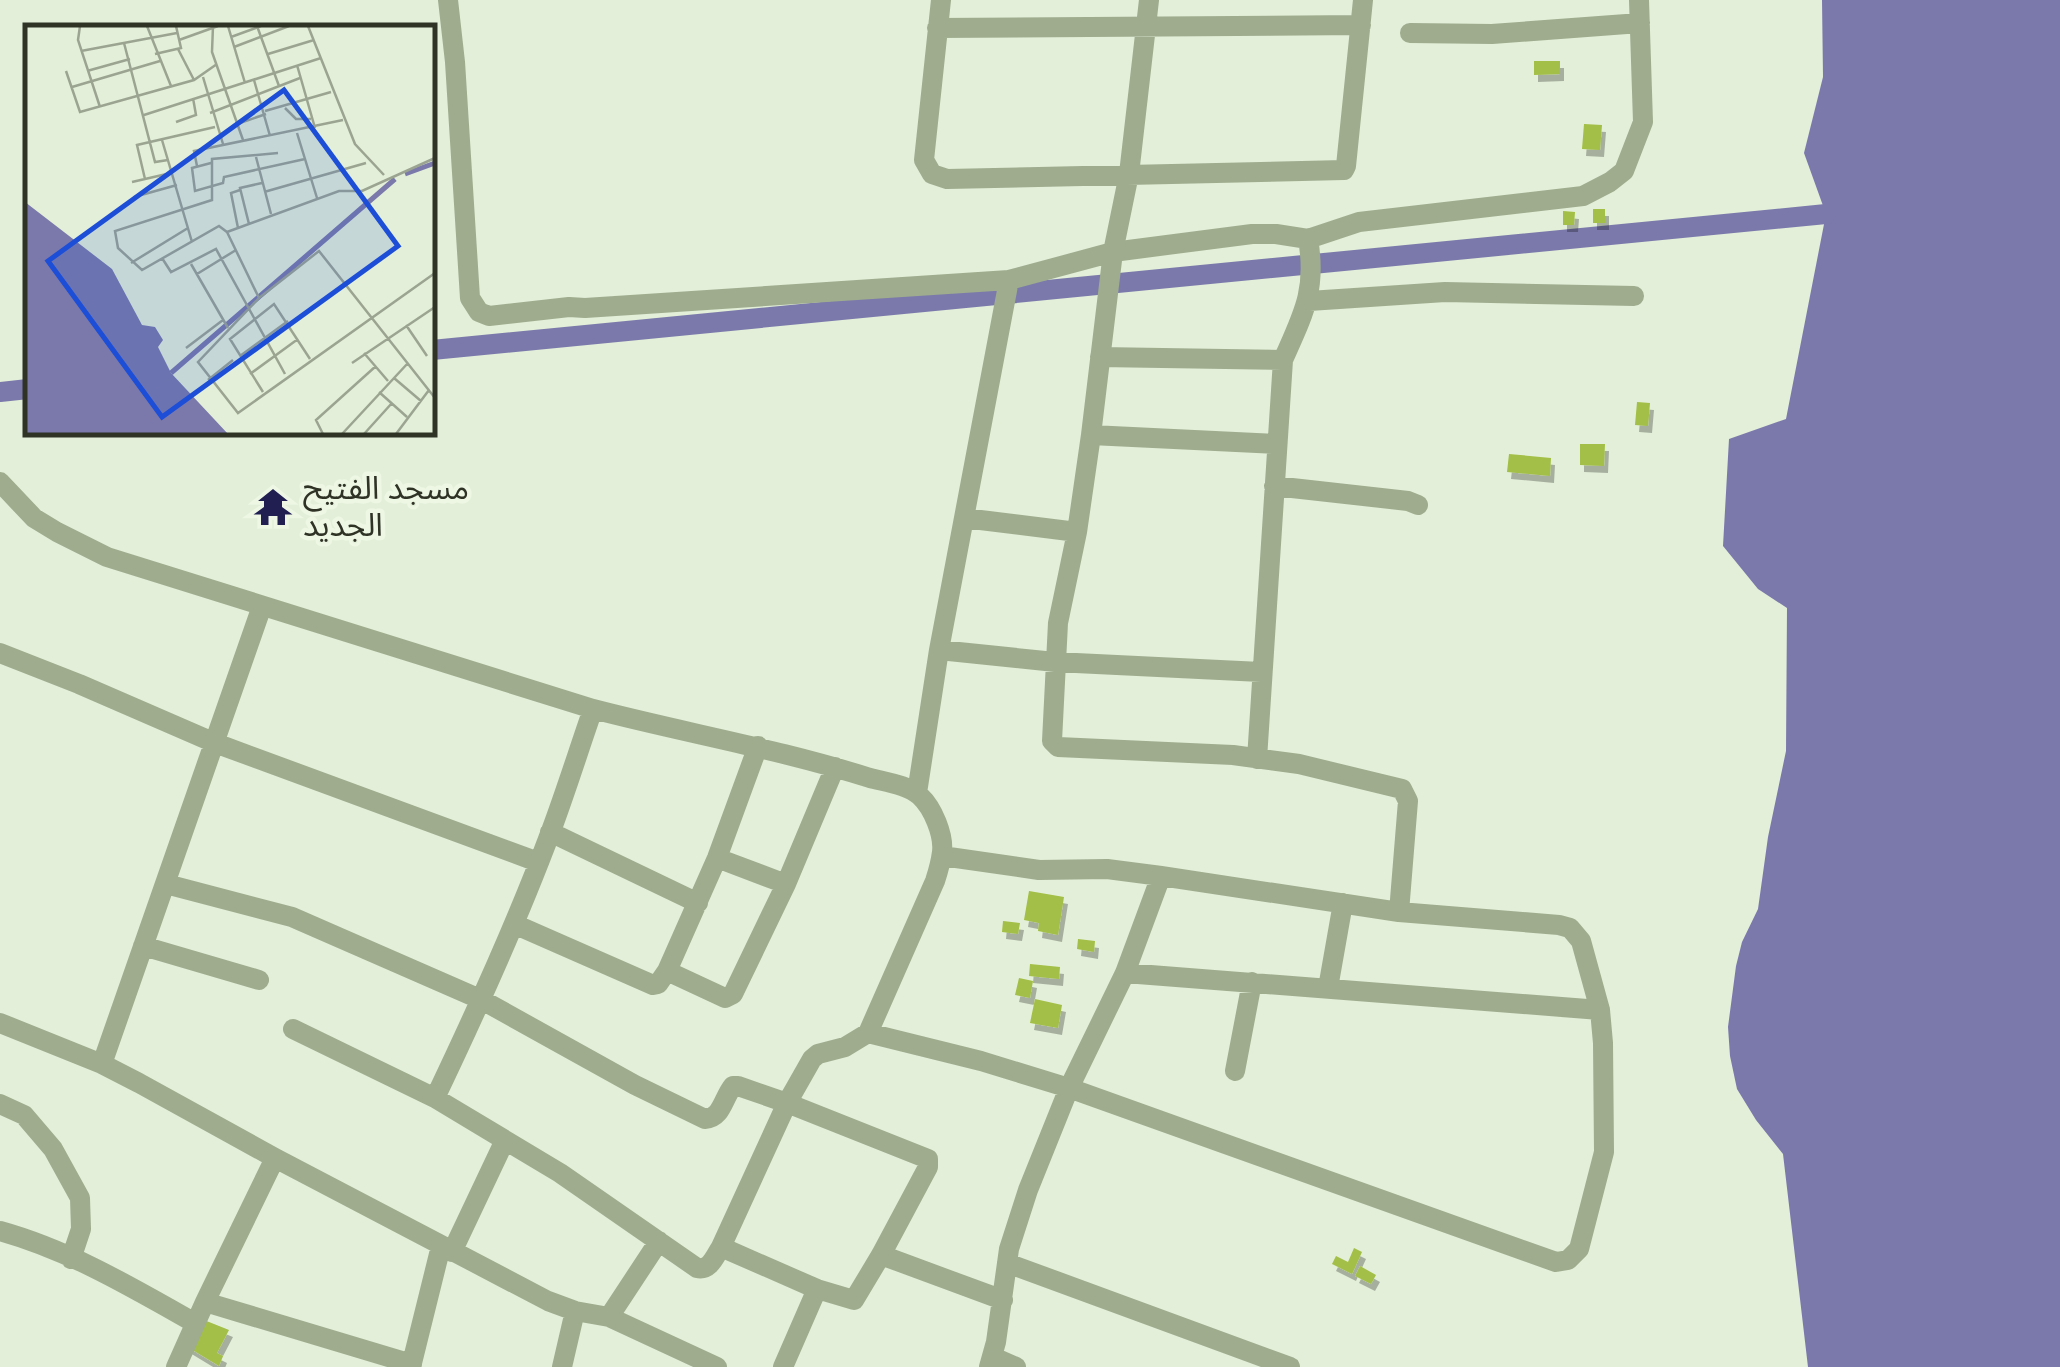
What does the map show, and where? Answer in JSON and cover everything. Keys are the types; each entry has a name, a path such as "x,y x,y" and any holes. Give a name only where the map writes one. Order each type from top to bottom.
{"street":[{"path":"448,0 456,62 470,298 479,312 489,316 569,307 1009,280 1112,252 1252,234 1308,239 1359,222 1583,196 1624,170 1643,122 1639,0"},
{"path":"941,0 924,160 932,174 946,179 1344,170 1363,0"},
{"path":"1149,0 1129,174 1112,252 1092,435 1058,623 1052,741 1055,746 1197,752 1299,764 1402,789 1408,800 1399,912"},
{"path":"1410,32 1492,34 1640,24"},
{"path":"937,28 1361,25"},
{"path":"1256,759 1283,360 1309,301 1312,260 1308,239"},
{"path":"293,1028 435,1098 606,1203 702,1269 708,1267 787,1103 814,1056 845,1047 868,1033 935,882 942,856 941,839 918,792 939,650 1009,280"},
{"path":"1309,301 1445,292 1634,296"},
{"path":"1100,357 1283,360"},
{"path":"1092,435 1278,444"},
{"path":"0,482 34,518 107,557 593,708 758,746 918,792"},
{"path":"1274,486 1408,501 1418,506"},
{"path":"964,518 1077,532"},
{"path":"102,1064 262,606"},
{"path":"939,650 1055,662 1261,672"},
{"path":"0,653 216,742 538,862"},
{"path":"435,1098 514,924 593,708"},
{"path":"514,924 653,985 661,982 717,858 758,746"},
{"path":"667,972 725,998 733,994 786,884 835,766"},
{"path":"550,832 698,902"},
{"path":"868,1033 1069,1088 1556,1262 1572,1258 1579,1249 1604,1152 1603,1043 1600,1010 1581,941 1570,928 1399,912 1107,869 1016,868 942,856"},
{"path":"717,858 786,884"},
{"path":"1016,1367 991,1362 1015,1227 1069,1088 1125,972 1161,876"},
{"path":"166,884 292,918 482,1000 634,1085 705,1119 713,1118 733,1086 738,1086 928,1159 928,1167 854,1300 817,1289 720,1247"},
{"path":"1328,988 1343,903"},
{"path":"144,946 259,980"},
{"path":"1125,972 1600,1010"},
{"path":"1236,1071 1252,982"},
{"path":"0,1023 102,1064 534,1295 575,1311 609,1317 717,1367"},
{"path":"0,1104 24,1115 53,1149 80,1198 81,1229 72,1259"},
{"path":"205,1302 411,1365 446,1249 505,1140"},
{"path":"176,1367 276,1158"},
{"path":"0,1231 134,1288 195,1323"},
{"path":"609,1317 659,1241"},
{"path":"881,1255 1003,1300"},
{"path":"1007,1263 1290,1367"},
{"path":"784,1367 817,1289"},
{"path":"562,1367 575,1311"}],"shaded area":[{"path":"1822,0 2060,0 2060,1367 1808,1367 1783,1154 1737,1089 1730,1056 1728,1027 1736,966 1742,942 1758,909 1786,751 1787,608 1758,589 1723,546 1729,439 1786,419 1826,214 1804,153 1823,77"}],"building":[{"path":"1534,61 1560,61 1560,74 1534,75"},
{"path":"1584,124 1602,125 1600,150 1582,149"},
{"path":"1593,209 1605,209 1605,223 1593,223"},
{"path":"1563,211 1575,212 1574,225 1563,225"},
{"path":"1637,402 1650,403 1648,426 1635,425"},
{"path":"1580,444 1605,444 1604,466 1580,465"},
{"path":"1509,454 1551,458 1550,476 1507,472"},
{"path":"1029,891 1064,897 1058,935 1038,931 1039,923 1024,920"},
{"path":"1003,921 1020,923 1018,934 1002,932"},
{"path":"1078,939 1095,941 1094,952 1077,949"},
{"path":"1030,964 1060,967 1059,979 1029,976"},
{"path":"1019,978 1033,981 1030,998 1015,995"},
{"path":"1035,999 1062,1005 1058,1028 1030,1023"},
{"path":"1354,1248 1362,1252 1352,1274 1332,1264 1336,1256 1348,1262"},
{"path":"1360,1266 1376,1275 1371,1284 1355,1276"},
{"path":"199,1318 229,1330 217,1353 223,1356 219,1366 186,1346"}],"waterway":[{"path":"435,350 1826,214"},
{"path":"0,392 25,389"}],"place":[{"name":"مسجد الفتيح الجديد","path":"273,507"}]}
